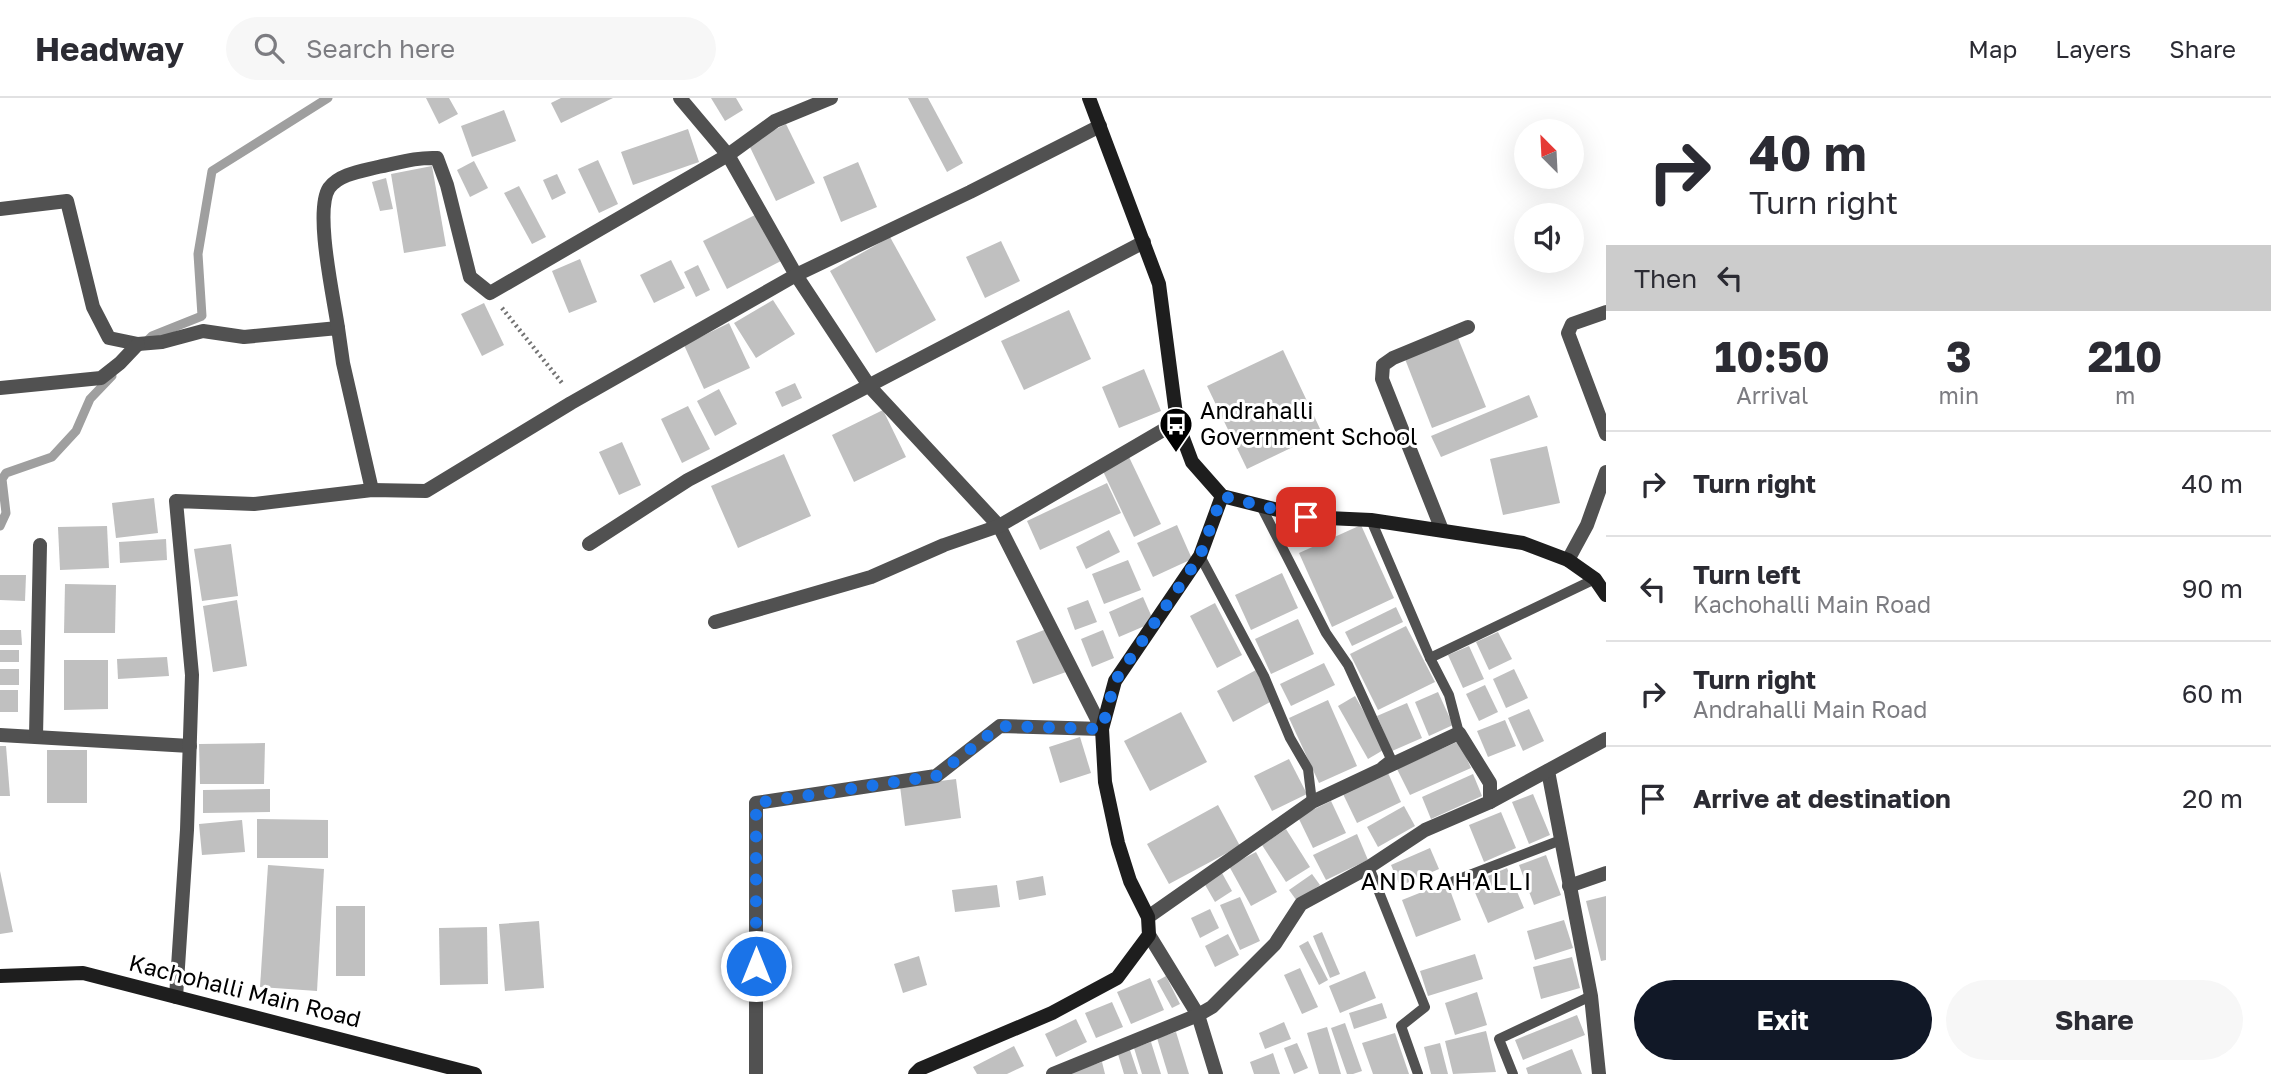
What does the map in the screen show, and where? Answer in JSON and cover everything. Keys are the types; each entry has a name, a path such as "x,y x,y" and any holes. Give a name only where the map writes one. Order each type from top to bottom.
{"street":[{"path":"680,98 728,155 796,275 870,387 999,526 1102,729"},
{"path":"372,490 342,363 323,207 330,187 350,174 421,157 436,158 447,185 470,277 489,293 728,155 775,121 806,103 831,98"},
{"path":"1089,98 1159,284 1177,422 1192,462 1222,496 1306,517 1371,520 1523,543 1601,576 1606,595"},
{"path":"176,997 187,830 192,675 176,501 254,504 372,490 426,491 571,403 796,275 1100,126"},
{"path":"0,209 67,201 93,307 109,338 138,344 162,342 203,331 244,337 338,328"},
{"path":"589,544 688,480 1144,242"},
{"path":"1606,312 1572,324 1568,332 1606,434"},
{"path":"1442,530 1382,379 1383,365 1393,358 1468,327"},
{"path":"0,388 101,378 138,344"},
{"path":"715,622 871,577 944,545 999,526 1177,422"},
{"path":"1568,560 1587,525 1606,472"},
{"path":"1216,1074 1198,1016 1149,935 1148,916 1130,881 1118,843 1105,782 1102,729 1115,681 1200,556 1222,496"},
{"path":"36,736 40,545"},
{"path":"756,1074 756,803 936,776 1000,726 1102,729"},
{"path":"1148,916 1312,802 1459,733 1490,783 1490,802"},
{"path":"0,735 190,746"},
{"path":"1053,1074 1198,1016 1212,1007 1275,944 1301,904 1369,867 1426,830 1490,802 1606,739"},
{"path":"1548,771 1591,996 1599,1074"},
{"path":"1569,886 1606,873"},
{"path":"915,1074 920,1069 1052,1013 1117,978 1149,935"},
{"name":"Kachohalli Main Road","path":"0,976 83,973 475,1074"}],"lane":[{"path":"1262,508 1326,633 1348,665 1365,698 1391,759 1378,770"},
{"path":"1371,520 1448,695 1459,733"},
{"path":"1200,556 1264,676 1290,738 1308,769 1312,802"},
{"path":"1430,658 1601,576"},
{"path":"1454,881 1561,840"},
{"path":"1369,867 1425,1007 1401,1026 1418,1074"},
{"path":"1513,1074 1499,1039 1591,996"}],"path":[{"path":"489,293 566,388 571,403"}],"building":[{"path":"426,98 449,98 458,114 439,124"},
{"path":"561,98 613,98 561,123 551,103"},
{"path":"711,98 736,98 743,110 725,121"},
{"path":"908,98 928,98 963,163 947,172"},
{"path":"504,110 516,141 472,157 461,126"},
{"path":"786,124 815,183 776,201 748,143"},
{"path":"688,129 699,162 633,185 621,152"},
{"path":"598,160 618,204 599,213 578,169"},
{"path":"474,161 488,188 470,197 457,170"},
{"path":"858,162 877,207 841,222 823,177"},
{"path":"432,166 446,246 404,253 391,174"},
{"path":"557,174 566,193 552,200 543,180"},
{"path":"386,178 393,209 380,211 372,182"},
{"path":"519,186 546,237 532,244 504,193"},
{"path":"757,214 781,261 727,289 703,241"},
{"path":"890,237 936,320 876,353 830,271"},
{"path":"1001,241 1020,281 985,298 966,257"},
{"path":"580,259 597,302 569,313 552,271"},
{"path":"671,260 685,288 654,303 640,275"},
{"path":"698,265 710,290 696,297 684,272"},
{"path":"773,300 795,334 756,358 734,323"},
{"path":"484,303 504,345 482,356 461,314"},
{"path":"1069,310 1091,359 1024,390 1001,341"},
{"path":"729,323 750,368 704,389 684,345"},
{"path":"1458,338 1486,407 1432,428 1405,359"},
{"path":"1283,350 1322,433 1247,469 1207,386"},
{"path":"1144,369 1161,411 1119,428 1102,387"},
{"path":"795,383 802,398 782,407 775,392"},
{"path":"719,389 737,424 715,436 697,401"},
{"path":"1529,395 1538,417 1441,457 1431,436"},
{"path":"688,406 710,449 682,463 661,419"},
{"path":"883,410 906,457 854,482 832,435"},
{"path":"622,442 641,485 619,495 599,452"},
{"path":"1547,446 1560,503 1503,515 1490,459"},
{"path":"784,454 811,516 738,548 711,486"},
{"path":"1129,457 1161,524 1134,537 1102,469"},
{"path":"1107,483 1121,513 1040,550 1027,521"},
{"path":"154,498 158,533 116,538 112,503"},
{"path":"1177,525 1192,559 1153,577 1137,543"},
{"path":"1361,525 1394,598 1332,627 1299,553"},
{"path":"107,526 109,568 60,570 58,527"},
{"path":"1109,530 1120,552 1086,569 1076,547"},
{"path":"166,539 167,560 120,563 119,542"},
{"path":"231,544 238,596 202,601 194,549"},
{"path":"1128,560 1141,590 1104,604 1092,574"},
{"path":"1282,573 1298,608 1251,630 1235,595"},
{"path":"0,575 26,575 25,601 0,600"},
{"path":"65,584 116,585 115,633 64,633"},
{"path":"1143,597 1154,622 1119,637 1109,612"},
{"path":"237,600 247,666 213,672 203,606"},
{"path":"1088,600 1097,622 1075,630 1067,608"},
{"path":"1215,603 1242,655 1217,668 1190,616"},
{"path":"1396,607 1403,622 1352,646 1345,632"},
{"path":"1298,619 1314,654 1271,674 1255,639"},
{"path":"1406,626 1435,682 1378,710 1350,654"},
{"path":"1049,628 1066,672 1033,684 1016,641"},
{"path":"0,630 21,630 22,645 0,645"},
{"path":"1103,630 1114,658 1092,667 1081,639"},
{"path":"1498,632 1512,659 1489,670 1476,642"},
{"path":"1469,646 1484,679 1463,688 1448,655"},
{"path":"0,650 19,650 19,662 0,662"},
{"path":"167,657 169,676 118,679 117,659"},
{"path":"64,660 108,660 108,709 64,710"},
{"path":"1324,663 1335,685 1291,706 1280,684"},
{"path":"0,669 19,669 19,685 0,685"},
{"path":"1514,669 1528,698 1506,708 1493,679"},
{"path":"1256,670 1272,701 1233,722 1217,691"},
{"path":"1485,685 1498,712 1479,721 1466,694"},
{"path":"0,690 18,690 18,712 0,712"},
{"path":"1438,692 1453,725 1429,736 1415,702"},
{"path":"1355,696 1385,749 1368,759 1338,706"},
{"path":"1328,700 1357,766 1319,783 1289,718"},
{"path":"1407,703 1422,738 1392,751 1377,716"},
{"path":"1529,709 1544,741 1523,751 1508,718"},
{"path":"1181,712 1207,762 1150,791 1124,741"},
{"path":"1505,720 1516,746 1488,757 1477,731"},
{"path":"1080,737 1091,773 1060,783 1049,747"},
{"path":"1459,741 1471,768 1410,795 1397,769"},
{"path":"265,743 264,784 200,784 199,744"},
{"path":"0,746 6,746 10,796 0,796"},
{"path":"47,750 87,750 87,803 47,803"},
{"path":"1289,759 1307,794 1272,811 1254,776"},
{"path":"1388,773 1401,802 1357,823 1343,794"},
{"path":"1473,774 1482,796 1431,819 1422,797"},
{"path":"956,779 961,818 905,826 900,786"},
{"path":"270,789 270,812 203,813 203,790"},
{"path":"1533,794 1550,835 1529,844 1512,802"},
{"path":"1331,801 1346,833 1313,848 1298,817"},
{"path":"1218,805 1240,846 1169,884 1147,844"},
{"path":"1404,806 1415,826 1378,847 1367,827"},
{"path":"1501,812 1516,848 1484,862 1469,825"},
{"path":"257,819 328,820 328,858 257,858"},
{"path":"242,820 245,852 202,855 199,824"},
{"path":"1286,829 1310,867 1286,882 1262,845"},
{"path":"1357,834 1368,860 1326,880 1313,855"},
{"path":"1430,848 1439,869 1400,886 1391,865"},
{"path":"1256,852 1277,892 1251,906 1229,866"},
{"path":"1546,855 1561,895 1534,905 1519,865"},
{"path":"268,865 324,869 317,991 260,987"},
{"path":"1507,868 1524,908 1488,923 1471,883"},
{"path":"0,871 13,932 0,934"},
{"path":"1222,873 1232,891 1215,902 1204,883"},
{"path":"1312,874 1320,885 1297,901 1289,890"},
{"path":"1043,876 1046,895 1019,900 1016,881"},
{"path":"1447,882 1461,920 1416,937 1402,900"},
{"path":"997,885 1000,907 955,912 952,890"},
{"path":"1606,896 1606,960 1601,961 1586,901"},
{"path":"1240,897 1260,941 1240,950 1220,905"},
{"path":"336,906 365,906 365,976 336,976"},
{"path":"1210,909 1219,928 1200,938 1191,918"},
{"path":"1564,920 1573,948 1535,960 1527,931"},
{"path":"539,921 544,988 505,991 499,924"},
{"path":"487,927 488,984 440,985 439,928"},
{"path":"1322,932 1340,974 1330,978 1313,936"},
{"path":"1228,934 1239,955 1215,967 1205,946"},
{"path":"1308,941 1328,980 1319,985 1299,946"},
{"path":"1475,954 1483,979 1428,996 1420,971"},
{"path":"919,956 927,985 903,993 894,964"},
{"path":"1572,957 1580,988 1541,999 1533,967"},
{"path":"1300,968 1318,1007 1302,1014 1284,975"},
{"path":"1365,971 1376,998 1340,1013 1329,986"},
{"path":"1166,976 1180,1004 1172,1008 1157,981"},
{"path":"1150,978 1164,1010 1131,1024 1117,992"},
{"path":"1477,992 1487,1025 1455,1035 1445,1003"},
{"path":"1112,1002 1123,1027 1096,1038 1085,1013"},
{"path":"1382,1003 1387,1018 1354,1029 1349,1013"},
{"path":"1577,1015 1585,1035 1523,1060 1515,1040"},
{"path":"1076,1019 1087,1042 1056,1057 1045,1034"},
{"path":"1284,1022 1291,1039 1265,1049 1259,1033"},
{"path":"1345,1023 1362,1071 1353,1074 1347,1074 1331,1028"},
{"path":"1327,1027 1341,1074 1319,1074 1307,1033"},
{"path":"1486,1031 1496,1072 1453,1074 1445,1041"},
{"path":"1176,1032 1189,1074 1168,1074 1157,1038"},
{"path":"1395,1033 1409,1074 1373,1074 1362,1043"},
{"path":"1151,1042 1161,1074 1142,1074 1134,1048"},
{"path":"1297,1043 1308,1068 1294,1074 1284,1048"},
{"path":"1440,1043 1448,1074 1431,1074 1424,1047"},
{"path":"1014,1046 1024,1066 1007,1074 977,1074 973,1067"},
{"path":"1129,1047 1138,1074 1124,1074 1117,1051"},
{"path":"1572,1049 1582,1074 1528,1074 1526,1068"},
{"path":"1273,1053 1280,1074 1254,1074 1250,1062"},
{"path":"1102,1062 1105,1074 1066,1074"}],"waterway":[{"path":"144,344 152,336 202,316 198,254 212,171 328,98"},
{"path":"0,526 6,513 2,479 6,473 52,457 76,431 90,399 112,376"}],"place":[{"name":"Andrahalli Government School","path":"1176,454"}],"district":[{"name":"ANDRAHALLI","path":"1447,882"}],"route":[{"path":"756,966 756,803 936,776 1000,726 1102,729 1115,681 1200,556 1222,496 1306,517"}]}
